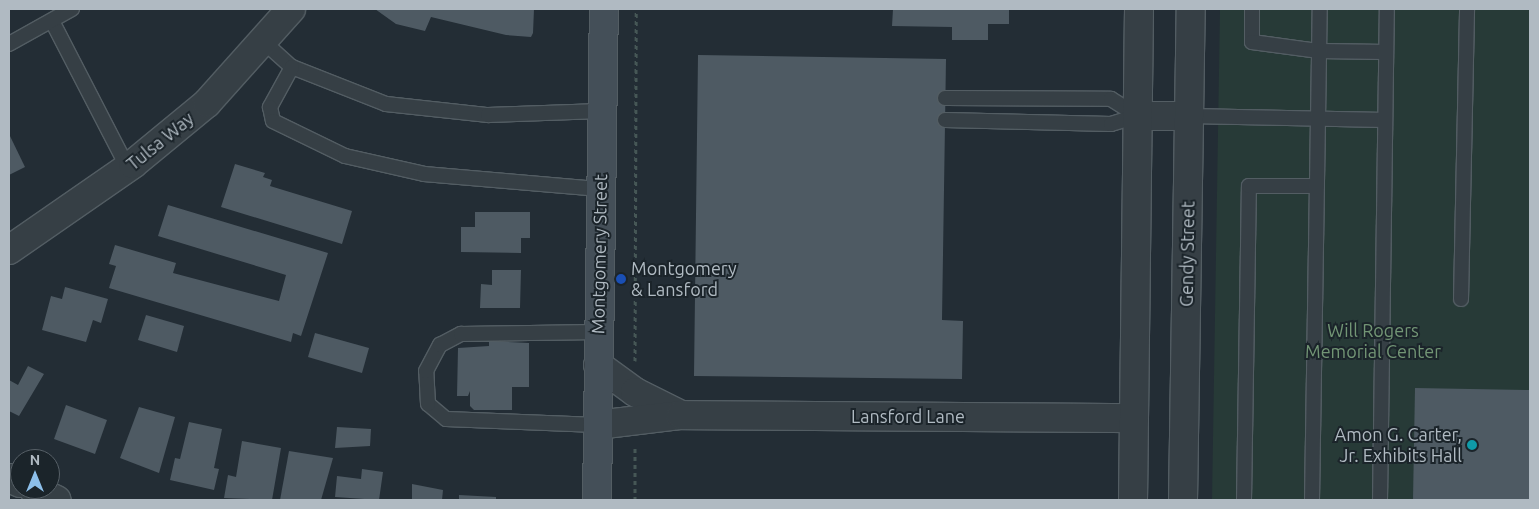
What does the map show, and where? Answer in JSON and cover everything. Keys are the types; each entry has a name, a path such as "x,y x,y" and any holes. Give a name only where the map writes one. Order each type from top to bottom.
{"main road":[{"name":"Montgomery Street","path":"597,500 601,111 604,9"}],"street":[{"name":"Tulsa Way","path":"9,250 128,168 207,104 265,42 291,9"},
{"path":"1133,500 1140,9"},
{"name":"Gendy Street","path":"1183,500 1191,9"},
{"path":"1138,116 1189,116"},
{"name":"Lansford Lane","path":"598,365 636,392 681,415"},
{"name":"Lansford Lane","path":"597,425 681,415 1134,418"}],"lane":[{"path":"9,44 72,9"},
{"path":"1252,9 1252,42 1319,51 1386,52"},
{"path":"1312,500 1320,9"},
{"path":"1380,500 1387,9"},
{"path":"1461,299 1466,9"},
{"path":"52,21 128,168"},
{"path":"265,42 292,67 386,104 423,110 548,116 601,111"},
{"path":"292,67 270,107 274,121 336,153 424,174 600,189"},
{"path":"945,98 1111,99 1138,116"},
{"path":"945,120 1111,124 1138,116"},
{"path":"1189,116 1385,120"},
{"path":"1244,500 1249,186 1317,186"},
{"path":"597,425 446,419 434,414 428,404 426,372 440,344 461,334 598,332"}],"path":[{"path":"636,9 636,392"},
{"path":"635,420 635,500"}],"green space":[{"name":"Will Rogers Memorial Center","path":"1220,9 1530,9 1530,500 1212,500"}],"building":[{"path":"375,9 534,9 533,33 531,37 506,35 431,17 425,31 396,24"},
{"path":"893,9 1009,9 1009,24 988,24 988,40 952,40 952,27 892,26"},
{"path":"698,55 946,59 942,320 963,321 962,379 694,376"},
{"path":"9,134 25,167 9,175"},
{"path":"235,164 265,173 263,177 272,180 270,186 352,211 342,244 221,207"},
{"path":"168,205 328,253 301,336 293,333 291,342 109,288 116,266 109,264 115,245 176,263 173,273 279,301 286,275 158,236"},
{"path":"475,212 530,212 530,238 521,238 521,253 461,252 461,227 475,227"},
{"path":"492,270 521,270 520,308 480,308 481,284 492,285"},
{"path":"65,287 108,299 101,323 93,320 86,342 42,330 51,296 62,299"},
{"path":"146,315 184,326 177,352 138,340"},
{"path":"315,333 369,348 362,373 308,357"},
{"path":"489,341 529,343 529,387 512,387 512,410 474,410 470,406 470,391 468,396 457,396 458,348 489,346"},
{"path":"28,366 44,374 19,416 9,411 9,380 18,385"},
{"name":"Amon G. Carter, Jr. Exhibits Hall","path":"1415,388 1530,390 1530,500 1413,500"},
{"path":"66,405 107,420 95,454 54,439"},
{"path":"139,407 175,417 159,473 120,458"},
{"path":"189,422 222,429 214,468 219,469 214,490 170,480 175,458 180,459"},
{"path":"337,427 371,429 370,446 335,448"},
{"path":"242,441 281,448 272,500 224,498 228,475 236,477"},
{"path":"289,451 333,458 321,500 280,500"},
{"path":"362,469 383,472 379,500 335,497 337,476 361,479"},
{"path":"412,484 443,490 442,500 412,500"},
{"path":"459,495 496,497 496,500 459,500"}],"place":[{"name":"Montgomery & Lansford","path":"621,279"},
{"name":"Amon G. Carter, Jr. Exhibits Hall","path":"1472,445"}]}
